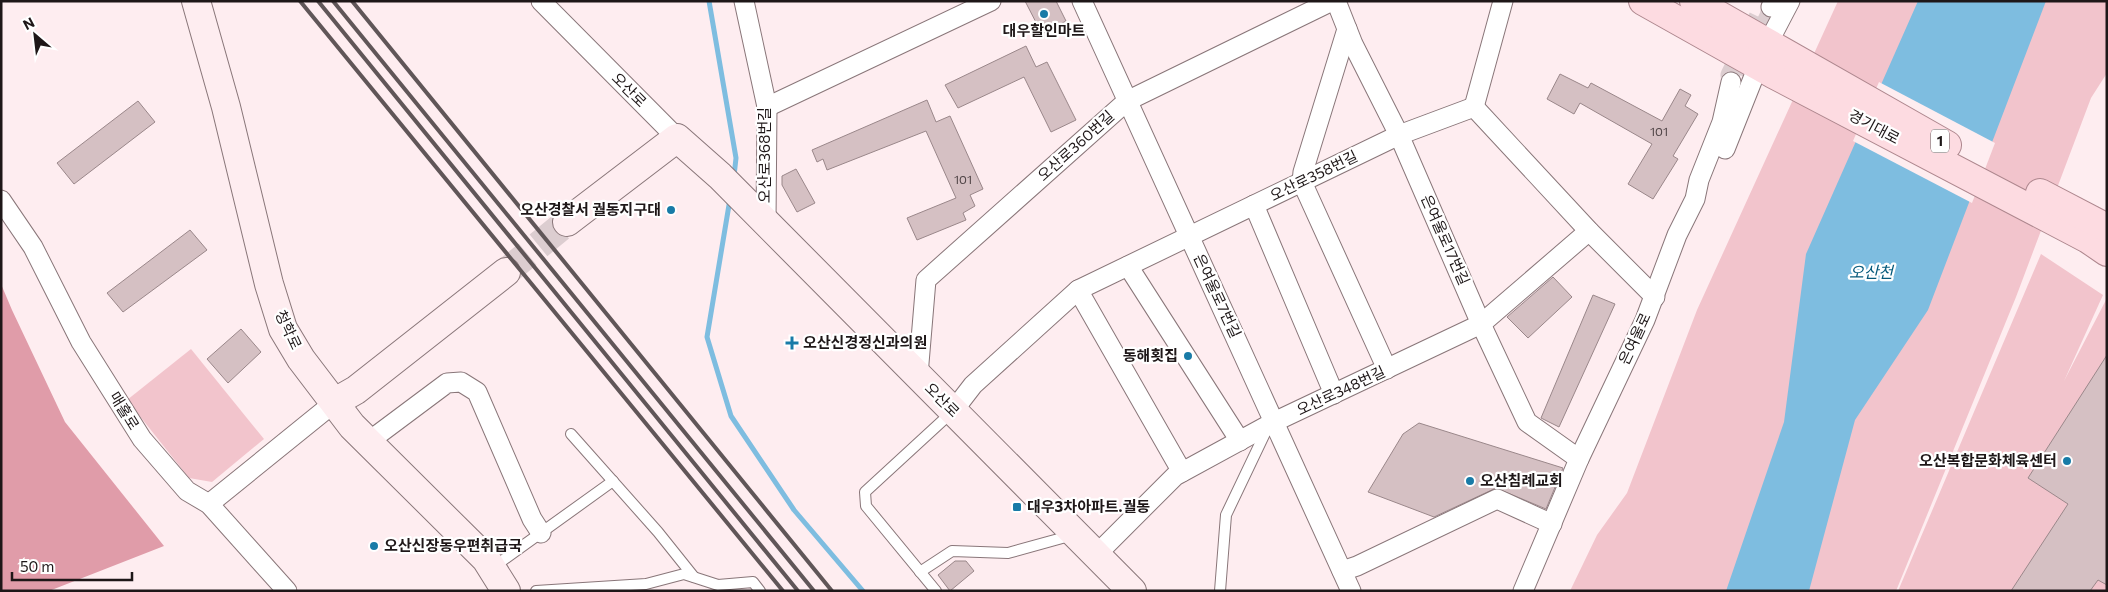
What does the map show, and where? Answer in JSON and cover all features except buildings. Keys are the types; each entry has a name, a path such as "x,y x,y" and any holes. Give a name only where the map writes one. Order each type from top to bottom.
{"main road":[{"name":"경기대로","path":"1643,1 1771,59 2100,236"},
{"name":"경기대로","path":"1694,1 1771,59"}],"street":[{"name":"청학로","path":"196,1 226,107 269,284 284,329 301,359 352,426 486,559 506,591"},
{"name":"오산로","path":"541,1 677,138 720,176 1132,591"},
{"name":"오산로368번길","path":"744,1 767,107 759,215"},
{"path":"767,107 991,1"},
{"name":"은여울로7번길","path":"1082,1 1189,235 1271,424 1351,591"},
{"name":"오산로360번길","path":"918,375 926,280 1128,101 1332,1"},
{"name":"은여울로17번길","path":"1336,1 1347,29 1399,135 1481,324 1528,422 1578,459"},
{"path":"1503,1 1474,107 1589,231 1655,297"},
{"path":"1695,199 1712,181 1771,59 1790,1"},
{"path":"1347,29 1303,172 1302,182 1387,369"},
{"name":"은여울로","path":"1523,591 1578,459 1655,297 1677,235 1695,199 1699,180 1722,122 1731,82"},
{"name":"오산로358번길","path":"953,410 973,385 1078,290 1399,135 1474,107"},
{"path":"567,222 677,138"},
{"name":"매홀로","path":"1,200 33,247 81,342 142,439 187,491 209,504 287,591"},
{"path":"1254,206 1334,394"},
{"name":"오산로348번길","path":"1096,555 1175,476 1271,424 1481,324 1589,231"},
{"path":"1128,266 1240,441"},
{"path":"209,504 335,402 356,390 506,272"},
{"path":"1078,290 1182,472"},
{"path":"368,442 447,383 461,382 477,392 532,519 541,532"},
{"path":"1342,571 1357,566 1497,499 1552,524"}],"lane":[{"path":"936,591 866,506 865,492 953,410"},
{"path":"1220,591 1226,515 1271,424"},
{"path":"571,434 694,577"},
{"path":"492,568 613,481"},
{"path":"920,572 952,551 1008,552 1076,534"},
{"path":"536,591 646,584 684,574 718,585 753,582 760,591"}],"shaded area":[{"path":"1838,1 2107,1 2107,73 2091,98 2016,297 1896,591 1570,591 1597,535 1627,493 1697,310"},
{"path":"2041,254 2103,295 2064,381 2107,298 2107,591 1898,591"},
{"path":"1,284 65,422 164,546 49,591 1,591"},
{"path":"191,349 264,439 212,482 189,478 127,400"}],"water":[{"name":"오산천","path":"1918,1 2046,1 1928,310 1855,420 1809,591 1726,591 1784,422 1806,254"}],"pier":[{"path":"1879,82 1995,143 1972,203 1853,141"}],"waterway":[{"path":"709,1 736,158 734,176"},
{"path":"730,199 707,337 731,416 794,510 863,591"}],"tunnel":[{"path":"1771,7 1769,16 1739,78 1731,82 1730,75 1761,11 1771,7"},
{"path":"506,272 567,222"}],"railway":[{"path":"300,1 783,591"},
{"path":"318,1 798,591"},
{"path":"333,1 814,591"},
{"path":"352,1 832,591"}],"place":[{"name":"대우할인마트","path":"1044,14"},
{"name":"오산경찰서 궐동지구대","path":"671,210"},
{"name":"오산신경정신과의원","path":"792,343"},
{"name":"동해횟집","path":"1188,356"},
{"name":"오산복합문화체육센터","path":"2067,461"},
{"name":"오산침례교회","path":"1470,481"},
{"name":"대우3차아파트.궐동","path":"1017,507"},
{"name":"오산신장동우편취급국","path":"374,546"}]}
